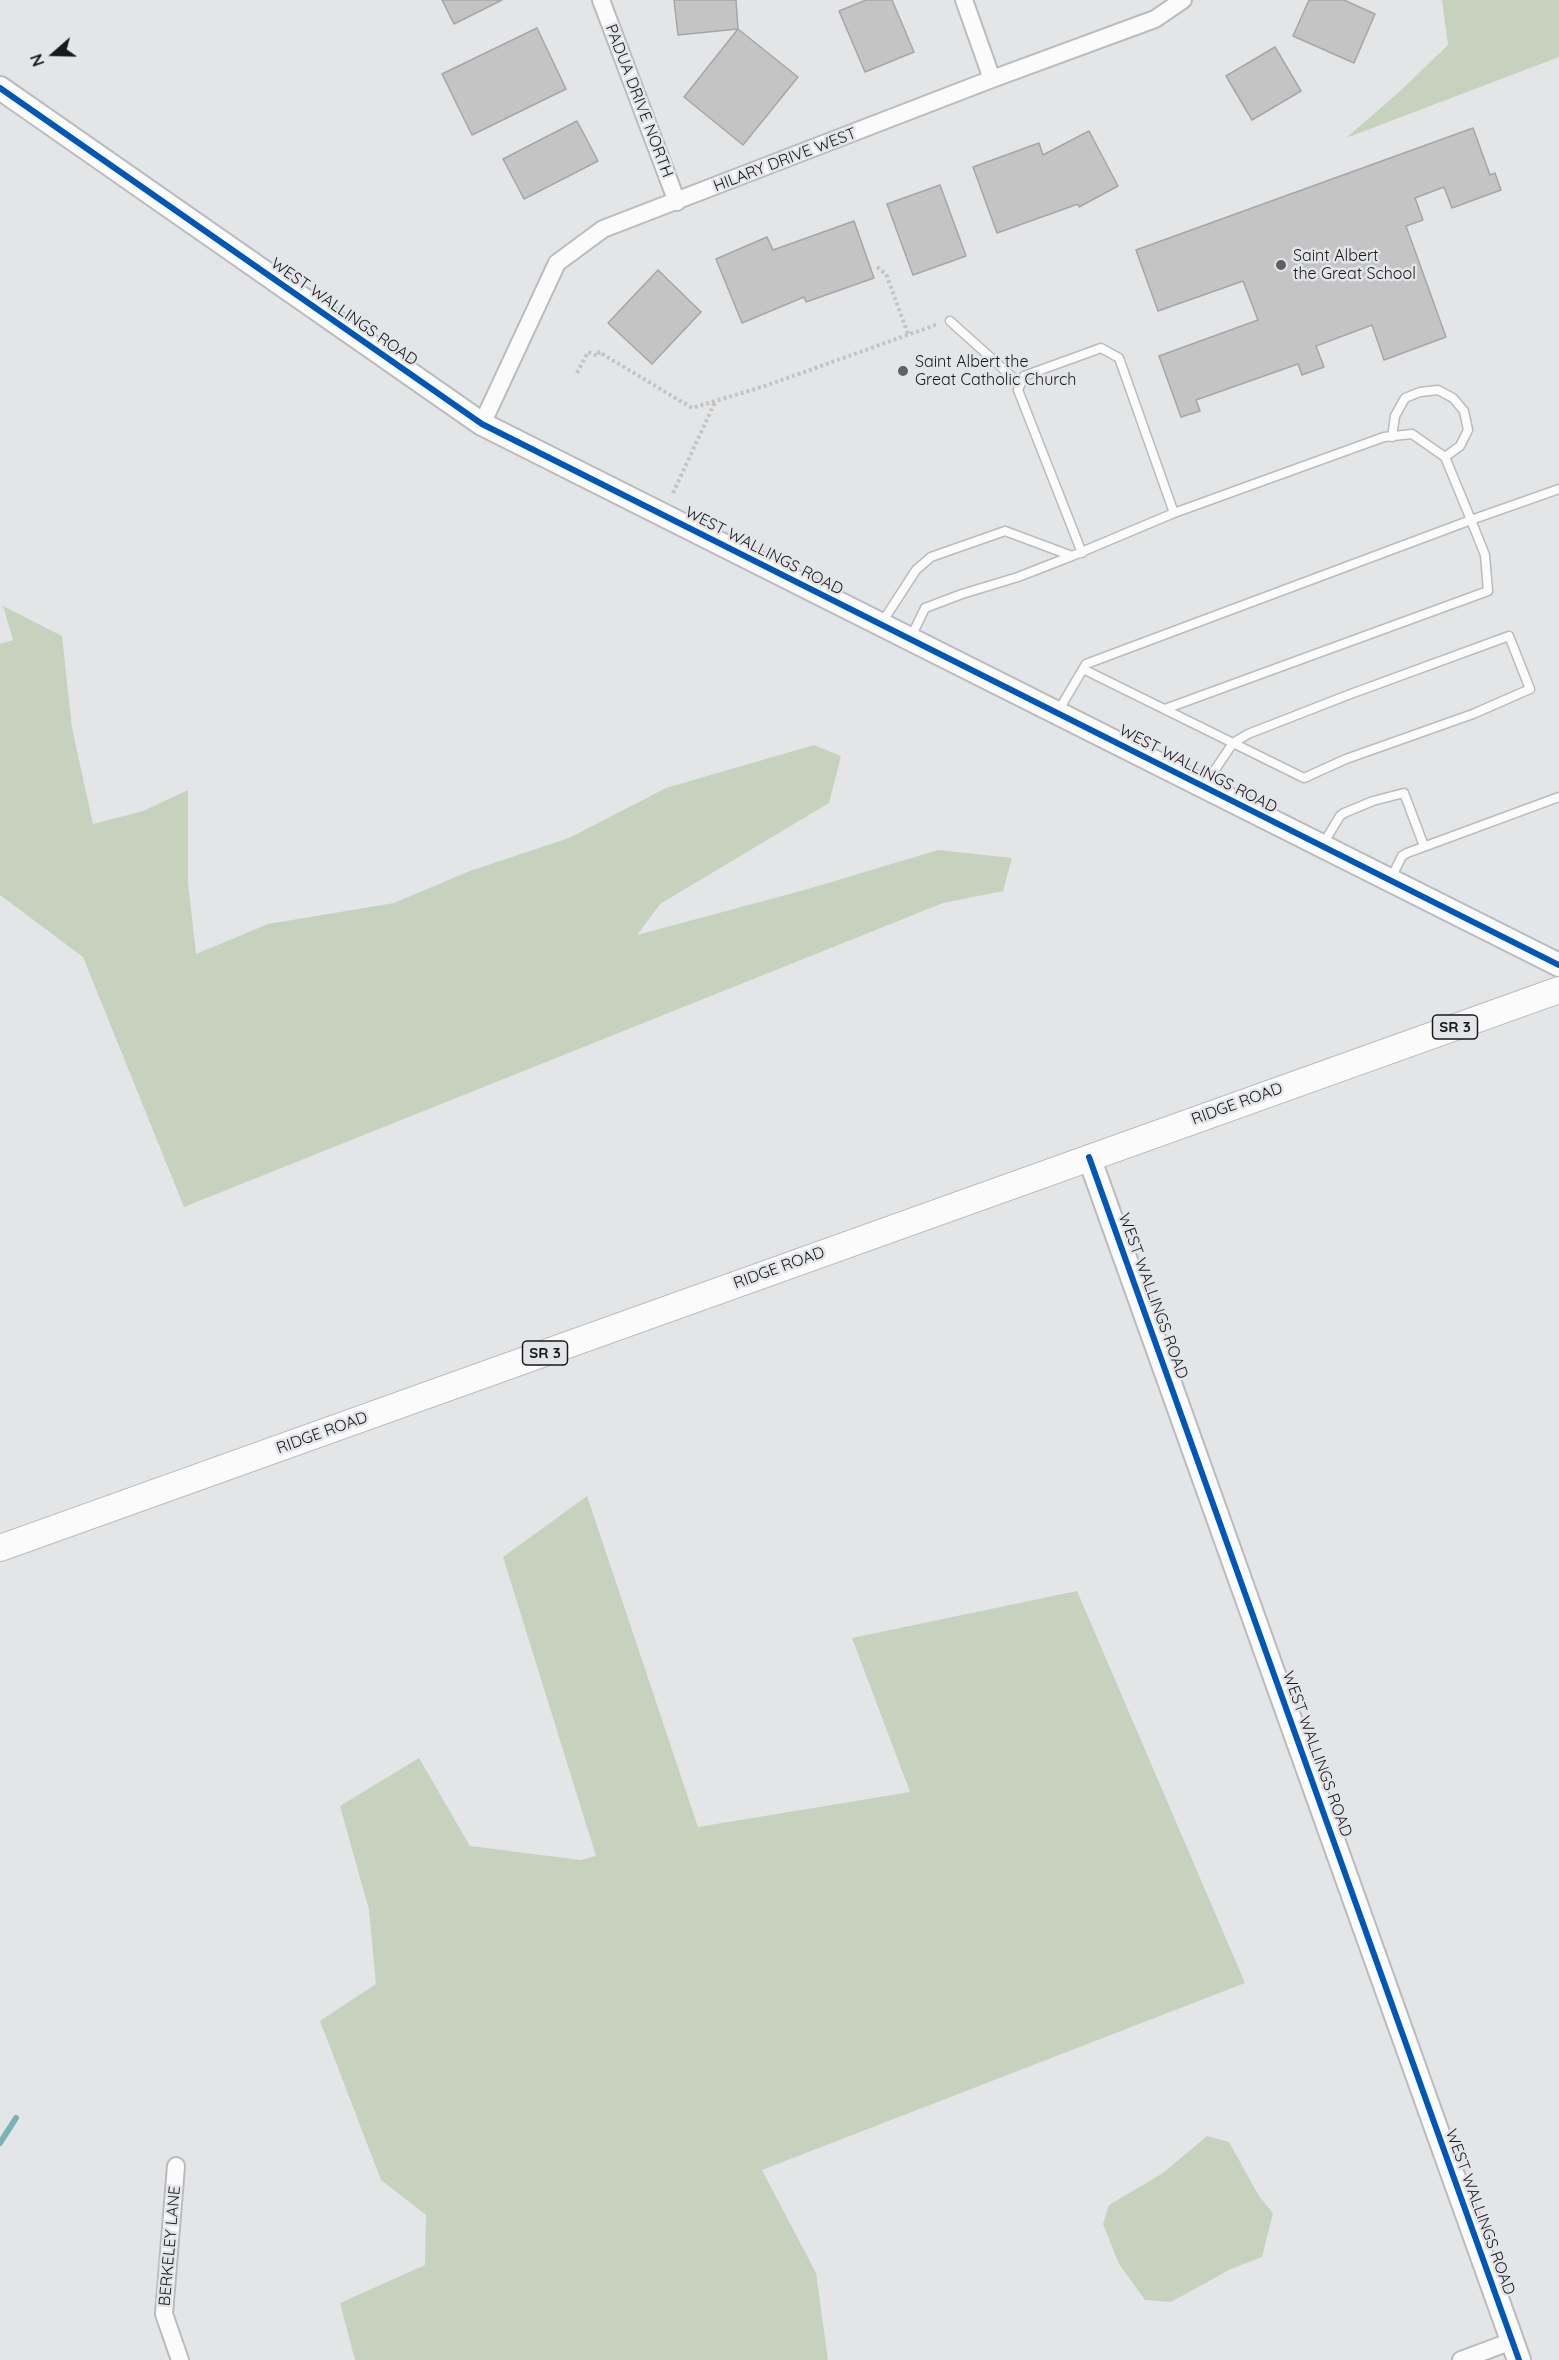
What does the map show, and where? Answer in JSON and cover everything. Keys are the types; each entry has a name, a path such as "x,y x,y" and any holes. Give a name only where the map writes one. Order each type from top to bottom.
{"main road":[{"name":"RIDGE ROAD","path":"0,1548 1559,990"}],"street":[{"name":"PADUA DRIVE NORTH","path":"601,0 677,202"},
{"path":"964,0 992,79"},
{"name":"HILARY DRIVE WEST","path":"482,424 557,262 603,229 992,79 1155,19 1183,0"},
{"name":"WEST WALLINGS ROAD","path":"0,88 482,424 1559,965"},
{"name":"WEST WALLINGS ROAD","path":"1089,1157 1515,2351"},
{"name":"BERKELEY LANE","path":"176,2166 164,2314 180,2360"},
{"path":"1461,2360 1515,2351"}],"lane":[{"path":"950,321 1020,384"},
{"path":"1082,553 1018,390 1024,376 1101,348 1119,358 1174,513"},
{"path":"1392,436 1395,416 1405,398 1420,392 1438,390 1453,398 1464,411 1468,430 1460,446 1445,457"},
{"path":"910,639 925,608 1018,577 1082,553 1174,513 1384,437 1412,434 1445,457 1485,555 1488,591 1165,710"},
{"path":"1057,713 1086,664 1559,489"},
{"path":"881,625 916,570 931,557 949,550 1005,531 1072,556"},
{"path":"1083,669 1165,710 1233,743 1304,778 1346,759 1473,714 1530,689 1509,636 1248,734 1233,743 1204,787"},
{"path":"1322,846 1344,813 1374,801 1404,793 1424,846"},
{"path":"1390,880 1402,856 1559,797"}],"path":[{"path":"877,267 886,274 908,334"},
{"path":"577,373 588,352 598,356 600,352 692,408 765,386 950,321"},
{"path":"673,493 716,401"}],"green space":[{"path":"1442,0 1559,0 1559,57 1346,138 1448,45"},
{"path":"3,606 62,636 72,728 93,824 143,811 188,790 188,882 196,954 268,924 394,903 470,871 569,838 666,788 814,745 841,756 829,803 660,904 637,935 808,889 938,850 1012,858 1003,891 943,903 184,1207 83,957 0,895 0,644 13,640"},
{"path":"587,1496 698,1827 910,1792 852,1638 1077,1591 1245,1983 762,2170 816,2273 828,2360 355,2360 340,2303 425,2265 426,2215 381,2180 320,2021 376,1984 369,1910 340,1806 419,1758 470,1846 581,1860 596,1856 503,1557"},
{"path":"1207,2136 1229,2142 1259,2196 1273,2213 1262,2257 1231,2269 1171,2302 1145,2300 1119,2264 1103,2224 1109,2205 1163,2173"}],"building":[{"path":"442,0 502,0 454,24"},
{"path":"674,0 736,0 738,29 678,35"},
{"path":"866,0 892,0 914,52 865,72 839,11"},
{"path":"1309,0 1344,0 1375,14 1354,63 1293,36"},
{"path":"537,28 566,89 472,135 442,74"},
{"path":"738,29 798,77 743,145 684,97"},
{"path":"1275,47 1301,91 1252,120 1226,76"},
{"path":"577,121 598,161 524,199 503,159"},
{"name":"Saint Albert the Great School","path":"1473,128 1490,175 1495,173 1501,190 1452,208 1444,187 1415,198 1423,220 1406,226 1446,337 1384,360 1372,325 1316,346 1324,367 1302,375 1298,364 1196,400 1200,411 1181,417 1159,356 1258,320 1243,281 1158,311 1136,250"},
{"path":"1089,131 1118,186 1079,207 1078,204 997,233 973,167 1039,143 1043,155"},
{"path":"940,185 966,256 913,275 887,204"},
{"path":"854,221 874,278 806,302 804,297 742,323 716,259 767,237 773,250"},
{"path":"658,270 701,312 652,364 608,323"}],"waterway":[{"path":"0,2143 16,2118"}],"cycle path":[{"path":"0,88 482,424 1559,965"},
{"path":"1089,1157 1519,2360"}],"place":[{"name":"Saint Albert the Great School","path":"1281,265"},
{"name":"Saint Albert the Great Catholic Church","path":"903,371"}]}
